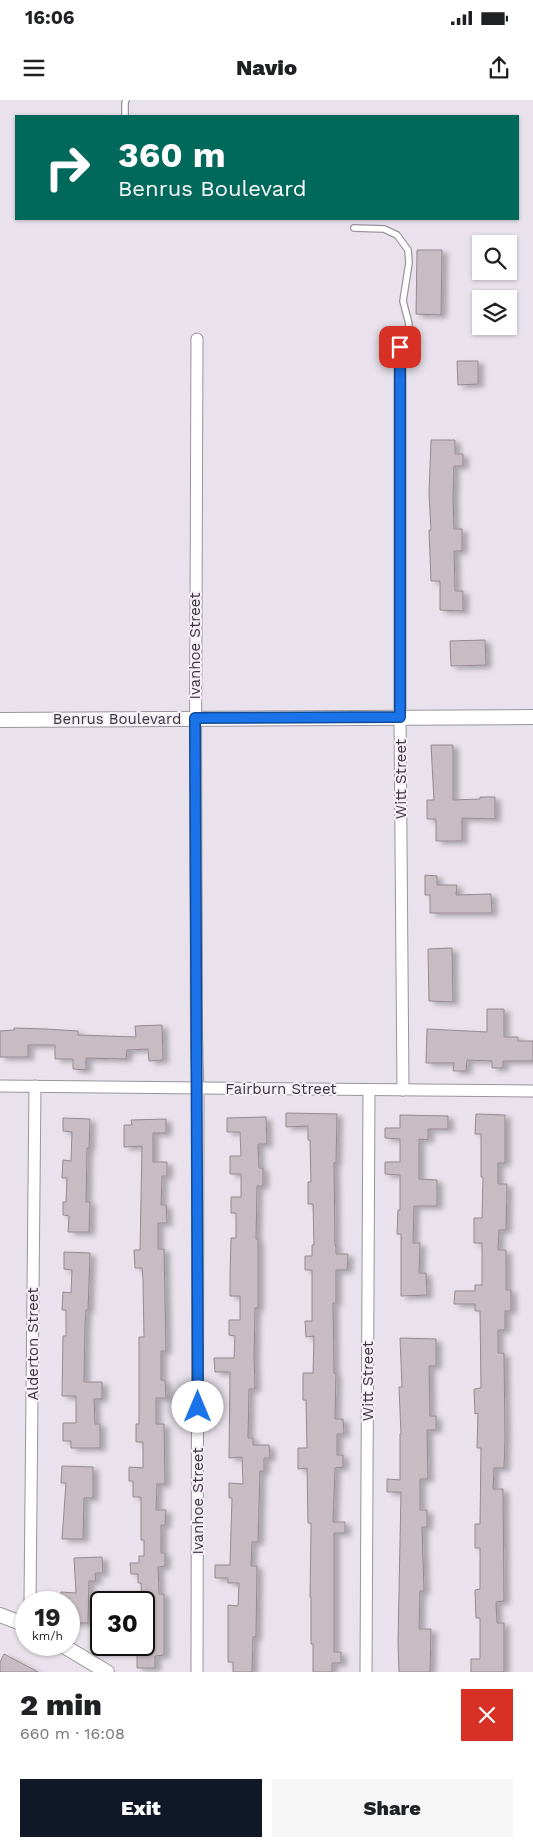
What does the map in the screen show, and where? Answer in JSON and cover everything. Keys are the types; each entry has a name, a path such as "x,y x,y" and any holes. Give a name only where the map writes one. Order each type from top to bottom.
{"street":[{"name":"Ivanhoe Street","path":"196,339 197,1672"},
{"name":"Witt Street","path":"400,347 403,1090"},
{"name":"Benrus Boulevard","path":"0,720 533,717"},
{"name":"Fairburn Street","path":"0,1086 533,1091"},
{"name":"Alderton Street","path":"30,1591 35,1086"},
{"name":"Witt Street","path":"366,1672 369,1090"},
{"path":"0,1615 15,1618"},
{"path":"80,1656 107,1672"}],"lane":[{"path":"125,115 126,100"},
{"path":"354,228 384,229 398,235 408,250 409,264 402,301 408,324 407,337 400,347"}],"building":[{"path":"417,250 442,250 441,315 416,314"},
{"path":"457,361 478,361 478,384 458,385"},
{"path":"431,440 455,440 455,454 463,454 463,466 454,466 453,499 454,529 462,529 462,551 454,551 455,591 463,591 463,611 440,610 440,581 431,581 429,493"},
{"path":"485,640 486,665 451,666 450,641"},
{"path":"431,745 453,745 453,800 495,797 495,819 462,818 462,841 436,841 436,819 427,819 427,800 434,800"},
{"path":"425,875 437,876 437,885 457,885 456,895 491,894 492,913 430,913 430,895 425,895"},
{"path":"452,948 453,1002 429,1001 428,949"},
{"path":"487,1009 504,1009 504,1037 518,1037 518,1041 533,1041 533,1061 503,1061 503,1068 492,1068 492,1061 467,1060 466,1071 453,1071 454,1063 426,1063 427,1029 487,1032"},
{"path":"162,1025 163,1060 149,1061 148,1049 127,1050 126,1059 86,1058 86,1070 73,1069 73,1059 55,1059 55,1045 28,1045 28,1057 0,1057 0,1031 14,1030 14,1028 78,1031 78,1035 136,1037 135,1026"},
{"path":"286,1113 337,1114 336,1163 334,1163 335,1246 336,1254 348,1254 347,1270 336,1270 336,1303 333,1303 334,1373 336,1373 335,1419 343,1419 344,1434 337,1434 337,1455 343,1455 343,1467 335,1468 333,1522 345,1522 345,1533 334,1533 334,1652 341,1652 341,1663 332,1663 332,1672 313,1672 310,1597 311,1523 308,1523 307,1468 298,1469 298,1448 307,1448 306,1400 303,1400 303,1373 313,1373 314,1336 306,1337 305,1321 312,1321 312,1270 305,1270 305,1256 312,1256 312,1245 314,1245 313,1204 308,1204 308,1182 311,1182 310,1140 308,1140 308,1126 286,1127"},
{"path":"476,1114 505,1115 505,1163 498,1163 498,1184 507,1184 506,1230 499,1230 498,1250 506,1250 506,1290 511,1290 511,1311 505,1311 505,1330 498,1330 498,1353 504,1353 505,1438 504,1468 494,1468 493,1489 503,1489 504,1601 496,1602 497,1623 504,1623 504,1672 471,1672 471,1659 480,1659 480,1618 476,1618 475,1590 480,1589 480,1548 475,1548 475,1524 480,1524 481,1448 477,1448 478,1413 475,1414 474,1389 481,1388 480,1311 475,1311 475,1304 454,1304 455,1291 475,1291 475,1285 482,1285 482,1243 474,1243 474,1218 482,1218 483,1177 481,1177 481,1134 475,1134"},
{"path":"400,1115 448,1116 448,1129 428,1129 428,1140 419,1139 419,1179 437,1180 437,1206 414,1206 413,1243 420,1243 419,1273 426,1273 427,1295 401,1296 401,1234 397,1234 398,1210 400,1210 400,1175 385,1174 385,1162 400,1162 400,1139 385,1138 385,1128 400,1128"},
{"path":"266,1117 267,1144 258,1144 259,1168 263,1168 263,1186 257,1186 258,1308 255,1308 255,1389 249,1389 248,1438 253,1438 253,1445 269,1445 270,1458 264,1458 264,1471 260,1471 258,1542 252,1542 251,1566 257,1566 256,1637 253,1637 252,1672 233,1672 233,1662 228,1662 228,1605 238,1606 239,1583 228,1583 228,1578 215,1578 215,1565 230,1565 232,1498 229,1498 229,1483 243,1484 242,1457 229,1458 230,1372 215,1372 214,1358 234,1358 235,1336 229,1335 229,1320 240,1320 240,1296 230,1296 230,1275 231,1238 236,1238 236,1213 231,1213 231,1197 241,1197 241,1174 230,1174 230,1156 241,1156 240,1132 227,1132 227,1118"},
{"path":"63,1118 90,1119 89,1149 87,1148 86,1202 90,1202 89,1232 68,1232 69,1216 63,1215 63,1202 66,1202 67,1178 62,1178 63,1160 71,1161 72,1132 63,1131"},
{"path":"166,1119 166,1133 153,1133 153,1162 167,1162 167,1176 162,1176 161,1205 166,1205 167,1223 158,1223 158,1249 164,1249 166,1351 161,1351 161,1380 165,1380 166,1398 156,1398 156,1424 164,1424 165,1484 157,1484 156,1510 166,1510 165,1525 161,1525 161,1553 165,1553 165,1566 158,1567 159,1594 164,1594 164,1655 155,1656 155,1591 141,1591 141,1583 138,1583 138,1574 131,1574 130,1563 139,1563 139,1556 144,1556 144,1540 141,1540 141,1497 133,1497 133,1481 129,1481 129,1467 143,1468 143,1442 136,1442 136,1424 139,1424 139,1337 144,1337 142,1268 135,1268 134,1250 140,1250 142,1146 124,1147 124,1125 132,1125 131,1120"},
{"path":"64,1252 90,1253 88,1310 86,1310 85,1324 84,1382 102,1382 102,1399 94,1399 95,1424 100,1424 100,1448 71,1448 71,1441 63,1441 63,1423 76,1423 76,1396 62,1396 63,1336 66,1336 66,1310 62,1310 63,1292 71,1293 72,1270 64,1269"},
{"path":"400,1338 436,1339 436,1366 429,1366 430,1416 436,1416 436,1430 427,1430 428,1479 420,1479 420,1510 427,1510 427,1527 422,1527 424,1591 420,1591 419,1629 431,1629 430,1672 399,1672 401,1492 387,1492 387,1479 400,1480 399,1387 402,1387"},
{"path":"62,1466 93,1467 93,1498 84,1498 83,1539 62,1539 66,1483 61,1483"},
{"path":"102,1557 103,1573 95,1573 96,1581 89,1581 88,1623 80,1623 80,1591 76,1591 74,1558"},
{"path":"4,1654 38,1672 0,1672 0,1662"},
{"path":"137,1656 155,1656 155,1668 137,1668"}],"route":[{"path":"198,1407 195,718 400,717 400,347"}]}
